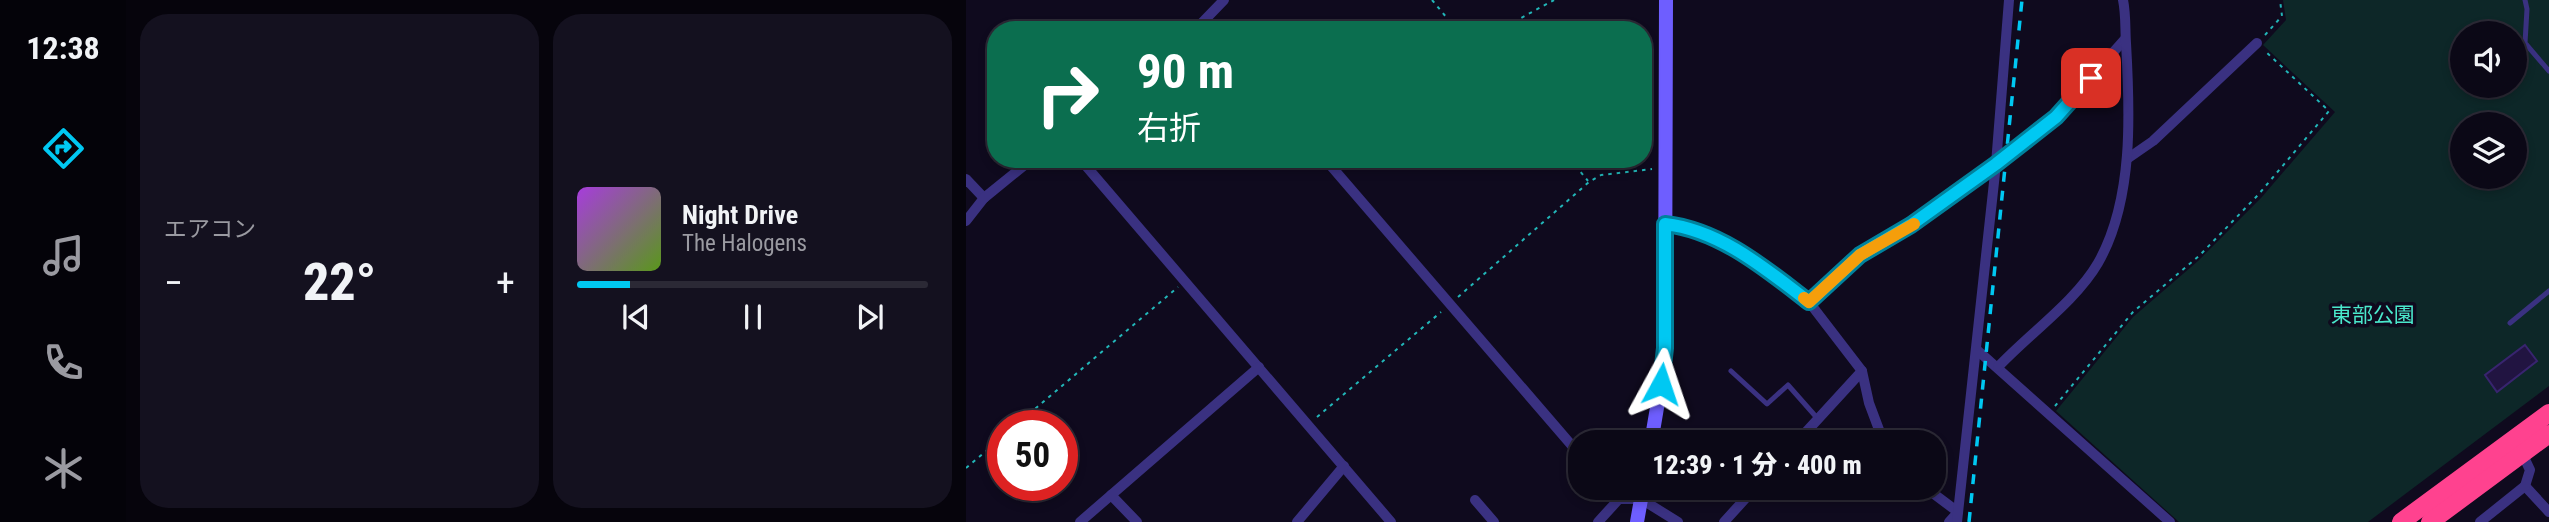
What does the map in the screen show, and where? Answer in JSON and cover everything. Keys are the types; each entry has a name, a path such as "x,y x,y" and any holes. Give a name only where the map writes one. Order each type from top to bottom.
{"highway":[{"path":"2401,522 2549,413"},
{"path":"2430,522 2549,434"}],"main road":[{"path":"1653,430 1665,348 1666,0"},
{"path":"1637,522 1641,500"}],"street":[{"path":"1206,20 1224,0"},
{"path":"1957,517 1996,164 2009,0"},
{"path":"1998,367 2076,292 2098,262 2111,232 2127,159 2129,91 2123,0"},
{"path":"1809,302 1860,255 1911,225 2056,117 2125,39"},
{"path":"2127,159 2182,115 2257,43"},
{"path":"966,221 984,198 1021,168"},
{"path":"1088,168 1391,522"},
{"path":"1333,168 1568,441"},
{"path":"966,179 984,198"},
{"path":"1665,224 1680,226 1756,261 1809,302 1861,371 1879,430"},
{"path":"1977,350 2170,522"},
{"path":"1080,522 1259,367"},
{"path":"1808,430 1861,371"},
{"path":"2480,522 2525,486 2530,470 2522,453"},
{"path":"1297,522 1344,466"},
{"path":"2525,486 2549,512"},
{"path":"1111,495 1137,522"},
{"path":"1475,500 1494,522"},
{"path":"1598,522 1618,500"},
{"path":"1650,500 1678,522"},
{"path":"1724,522 1744,500"},
{"path":"1939,500 1957,517"},
{"path":"1949,522 1957,517"}],"lane":[{"path":"2525,0 2528,9 2525,43 2549,71"},
{"path":"2510,323 2549,291"},
{"path":"1731,371 1767,404 1788,386 1818,419"}],"path":[{"path":"1432,0 1450,21"},
{"path":"1516,21 1554,0"},
{"path":"2049,412 2133,312 2210,245 2258,195 2329,111 2257,43 2282,16 2280,0"},
{"path":"1577,168 1589,182 1601,175 1665,168"},
{"path":"1034,410 1184,281"},
{"path":"966,468 987,450"}],"green space":[{"name":"東部公園","path":"2283,0 2549,0 2549,386 2368,522 2179,522 2056,411 2133,317 2198,261 2261,198 2335,112 2263,45 2286,20"}],"building":[{"path":"2525,345 2537,361 2497,392 2485,375"}],"railway":[{"path":"1969,522 2022,0"}],"slow traffic":[{"path":"1804,298 1809,302 1860,255 1914,224"}],"route":[{"path":"1661,384 1665,348 1665,224 1680,226 1717,240 1756,261 1809,302 1860,255 1911,225 2056,117 2091,78"}]}
